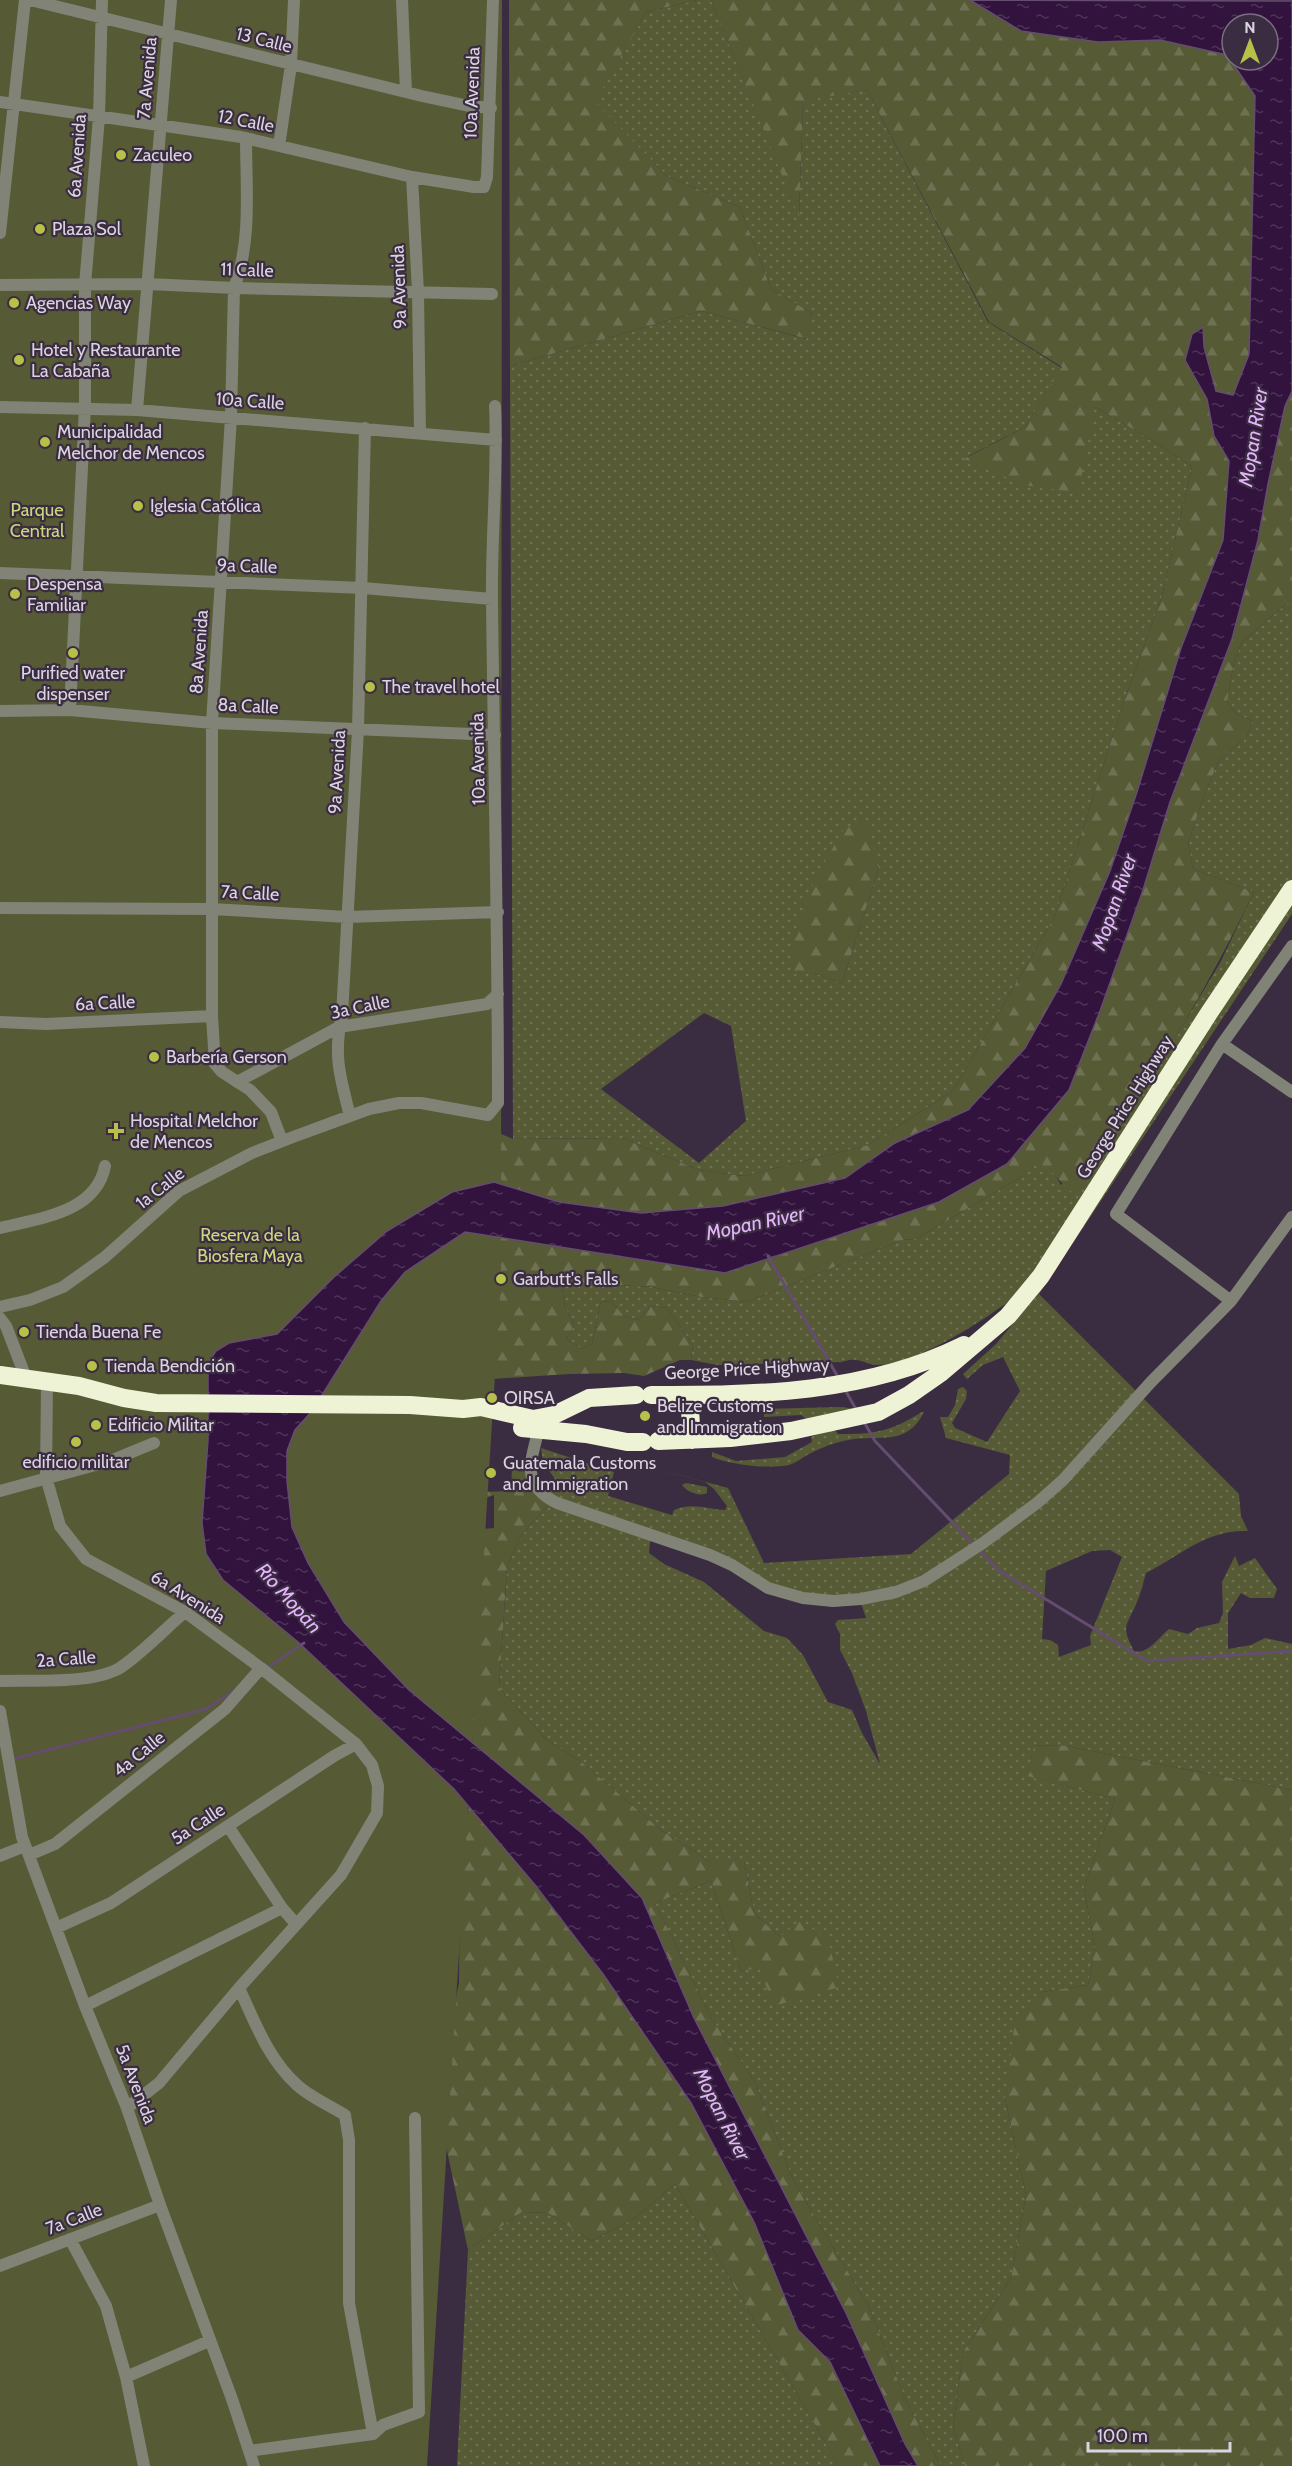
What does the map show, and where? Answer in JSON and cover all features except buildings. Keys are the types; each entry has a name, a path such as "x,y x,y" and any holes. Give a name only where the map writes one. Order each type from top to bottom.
{"highway":[{"name":"George Price Highway","path":"0,1375 47,1381 140,1401 186,1404 463,1408 526,1419 627,1442 692,1440 791,1431 878,1412 924,1385 1008,1316 1041,1276 1209,1013 1292,889"},
{"name":"George Price Highway","path":"540,1424 589,1398 797,1390 848,1384 908,1368 982,1336"},
{"path":"689,1395 692,1440"}],"street":[{"path":"0,233 8,104 18,0"},
{"path":"0,161 25,0"},
{"name":"13 Calle","path":"30,0 406,92 469,106 491,108"},
{"name":"6a Avenida","path":"70,710 85,408 85,285 99,117 102,0"},
{"name":"7a Avenida","path":"137,410 160,125 170,36 171,0"},
{"path":"279,146 291,65 294,0"},
{"path":"402,0 406,92"},
{"name":"10a Avenida","path":"484,187 488,177 493,0"},
{"name":"12 Calle","path":"8,104 246,138 412,177 484,187"},
{"name":"8a Avenida","path":"246,138 244,245 241,271 234,288 231,417 212,723 212,1016 215,1064 222,1072 250,1090 271,1113 282,1141"},
{"name":"9a Avenida","path":"412,177 418,292 420,433"},
{"name":"11 Calle","path":"0,285 148,284 492,294"},
{"name":"10a Avenida","path":"493,1111 498,1103 498,912 492,599 495,406"},
{"name":"10a Calle","path":"0,407 137,410 496,440"},
{"name":"9a Avenida","path":"350,1116 336,1049 347,917 358,730 363,588 364,428"},
{"name":"9a Calle","path":"0,573 363,588 492,599"},
{"name":"8a Calle","path":"0,711 70,710 212,723 495,735"},
{"name":"7a Calle","path":"0,908 212,909 347,917 498,912"},
{"path":"1231,1301 1116,1214 1222,1044 1292,946"},
{"name":"3a Calle","path":"237,1082 339,1027 487,1004 498,994"},
{"name":"6a Calle","path":"0,1022 46,1024 212,1016"},
{"path":"1222,1044 1292,1092"},
{"name":"1a Calle","path":"0,1307 30,1300 63,1287 105,1257 179,1191 197,1180 282,1141 378,1107 410,1102 488,1115 493,1111"},
{"path":"0,1228 69,1210 91,1195 103,1179 105,1166"},
{"path":"540,1424 530,1475 536,1488 545,1497 580,1512 710,1555 783,1594 803,1599 833,1601 861,1599 896,1592 924,1581 983,1543 1037,1503 1063,1480 1151,1382 1231,1301 1292,1217"},
{"path":"0,1318 6,1326 26,1378"},
{"name":"6a Avenida","path":"47,1381 46,1477 60,1526 86,1559 185,1612 261,1668 356,1744 372,1765 378,1786 377,1813 341,1875 296,1924"},
{"path":"0,1491 110,1461 154,1443"},
{"name":"2a Calle","path":"0,1681 56,1680 105,1675 121,1668 185,1612"},
{"name":"4a Calle","path":"0,1856 55,1844 225,1709 261,1668"},
{"name":"5a Avenida","path":"0,1711 3,1748 22,1836 127,2108 254,2466"},
{"name":"5a Calle","path":"56,1928 111,1903 334,1756 356,1744"},
{"path":"127,2108 159,2083 296,1924 282,1908 228,1826"},
{"path":"86,2006 282,1908"},
{"path":"239,1988 264,2043 282,2070 299,2086 345,2115 349,2140 349,2303 373,2434"},
{"path":"249,2451 373,2434 383,2425 419,2412 415,2118"},
{"name":"7a Calle","path":"0,2266 160,2205"},
{"path":"70,2240 106,2306 126,2377 144,2466"},
{"path":"126,2377 209,2341"}],"green space":[{"name":"Reserva de la Biosfera Maya","path":"0,0 502,0 501,1279 427,2466 0,2466"},
{"path":"509,0 697,0 646,12 595,102 667,176 740,207 771,289 812,313 807,339 701,311 510,366"},
{"path":"697,0 711,0 799,215 803,100 867,90 988,322 1062,368 1025,427 965,458 1095,407 1192,467 1162,596 1125,698 1055,916 953,1091 868,1145 744,1176 699,1170 622,1138 513,1139 510,366 701,311 806,339 812,313 771,289 740,207 667,176 594,102 646,12","holes":["879,867 842,983 814,973","704,1013 731,1026 746,1121 699,1163 601,1089"]},
{"path":"711,0 970,0 1021,31 1098,42 1160,40 1220,53 1220,72 1239,72 1255,96 1249,354 1233,395 1216,391 1204,347 1185,360 1207,399 1214,436 1229,461 1223,540 1181,648 1110,871 1061,984 1025,1048 968,1110 895,1143 845,1178 723,1206 641,1213 559,1202 494,1182 467,1119 513,1139 622,1138 699,1170 744,1176 868,1145 953,1091 1055,916 1125,698 1162,596 1192,467 1095,407 1078,493 1024,485 964,459 1025,427 1062,367 989,322 867,90 803,101 799,217"},
{"path":"1292,391 1292,599 1242,642 1234,662 1227,702 1237,714 1252,721 1247,736 1219,761 1188,843 1193,869 1254,892 1192,1009 1124,1121 1075,1194 1038,1163 1021,1177 916,1239 902,1240 747,1302 701,1297 652,1287 584,1283 562,1287 565,1307 575,1325 566,1339 582,1349 592,1344 601,1301 612,1302 624,1316 638,1320 651,1306 667,1308 693,1345 691,1360 680,1360 644,1376 624,1373 569,1374 492,1379 465,1232 725,1273 811,1243 1069,1090 1143,890 1170,802 1232,639 1258,540 1285,406"},
{"path":"1292,599 1292,914 1039,1294 1239,1494 1241,1516 1248,1531 1233,1531 1207,1539 1146,1573 1126,1626 1127,1636 1134,1651 1139,1652 1153,1645 1169,1629 1188,1634 1197,1628 1219,1623 1223,1613 1222,1582 1235,1556 1239,1566 1255,1558 1277,1589 1274,1598 1250,1598 1241,1593 1228,1613 1228,1649 1251,1645 1265,1638 1292,1644 1292,1790 1061,1745 1034,1746 1028,1776 1115,1799 1084,1888 1095,1947 1088,1985 1042,1992 1005,2098 1026,2195 1011,2278 963,2352 953,2426 965,2466 941,2466 906,2401 869,2307 793,2180 755,2082 712,2019 655,1903 711,1881 741,1971 759,1967 780,1937 754,1913 744,1861 709,1861 661,1830 584,1764 546,1739 499,1688 507,1567 520,1538 547,1507 543,1496 555,1479 543,1462 541,1448 614,1472 608,1496 672,1515 674,1510 687,1506 725,1510 727,1506 714,1489 705,1482 643,1465 728,1488 764,1563 911,1554 1009,1474 1010,1455 946,1438 940,1417 948,1417 955,1405 958,1389 963,1387 967,1391 966,1399 952,1423 955,1428 987,1442 1020,1391 1003,1357 983,1365 967,1379 963,1374 996,1344 1038,1294 1025,1289 954,1337 913,1357 894,1363 877,1365 853,1360 717,1365 691,1360 693,1345 667,1308 651,1306 638,1320 624,1316 612,1302 601,1301 592,1344 582,1349 566,1339 575,1325 565,1307 562,1287 584,1283 652,1287 701,1297 747,1302 902,1240 916,1239 1021,1177 1038,1162 1051,1168 1061,1185 1125,1121 1220,963 1254,892 1193,869 1188,843 1219,761 1247,736 1252,721 1237,714 1227,702 1234,662 1242,642","holes":["659,1537 807,1600 858,1594 866,1618 838,1620 835,1624 840,1634 840,1650 852,1673 866,1711 880,1764 852,1710 828,1702 803,1655 787,1638 764,1631 704,1582 664,1564 649,1553 650,1542","1110,1550 1122,1557 1090,1636 1091,1645 1059,1657 1058,1645 1050,1640 1042,1639 1046,1571 1092,1551"]},
{"path":"866,822 879,867 842,983 814,973 794,972 792,943 815,878 845,827"},
{"path":"839,1407 859,1409 806,1419 801,1415 764,1417 764,1409"},
{"path":"312,1411 358,1413 326,1435 345,1452 366,1459 383,1461 384,1472 332,1475 332,1519 386,1532 395,1532 396,1510 418,1511 434,1503 445,1503 445,1498 460,1498 460,1502 465,1502 467,1497 470,1499 482,1492 511,1491 512,1468 528,1468 531,1481 547,1502 547,1507 520,1538 507,1567 499,1688 546,1739 584,1764 661,1830 709,1861 744,1861 754,1913 780,1937 801,1920 829,1942 839,1987 774,2006 759,1968 741,1971 711,1881 655,1903 712,2019 755,2082 793,2180 869,2307 906,2401 941,2466 918,2466 905,2444 846,2313 694,2018 642,1898 583,1835 409,1690 344,1622 308,1562 292,1527 287,1481 287,1451 295,1430","holes":["494,1495 494,1528 471,1530 470,1504"]},
{"path":"924,1412 917,1423 901,1435 838,1442 789,1465 770,1467 750,1465 712,1457 712,1452 736,1461 785,1457 812,1442 811,1437 833,1428 838,1434 873,1432 891,1428"},
{"path":"686,1483 707,1487 707,1493 690,1492 682,1485"},
{"path":"1061,1745 1292,1790 1292,2466 965,2466 953,2426 963,2352 1011,2278 1026,2195 1005,2098 1015,2022 1042,1992 1088,1985 1095,1947 1084,1888 1115,1799 1027,1776 1034,1746"},
{"path":"469,1807 535,1885 603,1974 691,2103 754,2222 798,2330 830,2362 880,2466 839,2466 675,2184 635,2218 592,2241 548,2213 522,2212 468,2250 435,2094 459,1983 460,1843"},
{"path":"675,2184 839,2466 457,2466 468,2250 522,2212 548,2213 592,2241 635,2218"}],"water":[{"path":"970,0 1292,1 1292,391 1285,406 1258,540 1232,639 1170,802 1143,890 1069,1090 1007,1164 939,1202 725,1273 465,1232 405,1272 381,1301 312,1411 295,1430 287,1451 287,1481 292,1527 308,1563 344,1622 409,1690 584,1835 642,1898 694,2018 846,2313 905,2444 918,2466 880,2466 830,2362 798,2330 754,2222 691,2103 603,1974 535,1885 454,1789 298,1642 223,1580 206,1554 202,1523 208,1440 208,1363 216,1351 229,1343 277,1334 334,1277 387,1231 452,1192 494,1182 559,1202 641,1213 723,1206 845,1178 895,1143 968,1110 1025,1048 1061,984 1110,871 1181,648 1223,540 1229,461 1214,436 1207,399 1185,360 1192,334 1203,327 1204,347 1216,391 1233,395 1249,354 1255,96 1239,72 1280,72 1280,12 1220,12 1220,53 1160,40 1098,42 1021,31"}],"waterway":[{"path":"768,1256 838,1377"},
{"path":"844,1388 857,1411"},
{"path":"864,1422 875,1441 973,1544"},
{"path":"978,1549 998,1570 1147,1661 1292,1651"},
{"name":"Río Mopán","path":"267,1668 304,1643"},
{"path":"10,1760 206,1709 235,1690"}],"place":[{"name":"Zaculeo","path":"121,155"},
{"name":"Plaza Sol","path":"40,229"},
{"name":"Agencias Way","path":"14,303"},
{"name":"Hotel y Restaurante La Cabaña","path":"19,360"},
{"name":"Municipalidad Melchor de Mencos","path":"45,442"},
{"name":"Iglesia Católica","path":"138,506"},
{"name":"Despensa Familiar","path":"15,594"},
{"name":"Purified water dispenser","path":"73,653"},
{"name":"The travel hotel","path":"370,687"},
{"name":"Barbería Gerson","path":"154,1057"},
{"name":"Hospital Melchor de Mencos","path":"116,1131"},
{"name":"Garbutt's Falls","path":"501,1279"},
{"name":"Tienda Buena Fe","path":"24,1332"},
{"name":"Tienda Bendición","path":"92,1366"},
{"name":"OIRSA","path":"492,1398"},
{"name":"Belize Customs and Immigration","path":"645,1416"},
{"name":"Edificio Militar","path":"96,1425"},
{"name":"edificio militar","path":"76,1442"},
{"name":"Guatemala Customs and Immigration","path":"491,1473"}],"water label":[{"name":"Mopan River","path":"1253,437"},
{"name":"Mopan River","path":"1114,902"},
{"name":"Mopan River","path":"755,1223"},
{"name":"Mopan River","path":"722,2114"}],"park label":[{"name":"Parque Central","path":"37,520"}]}
